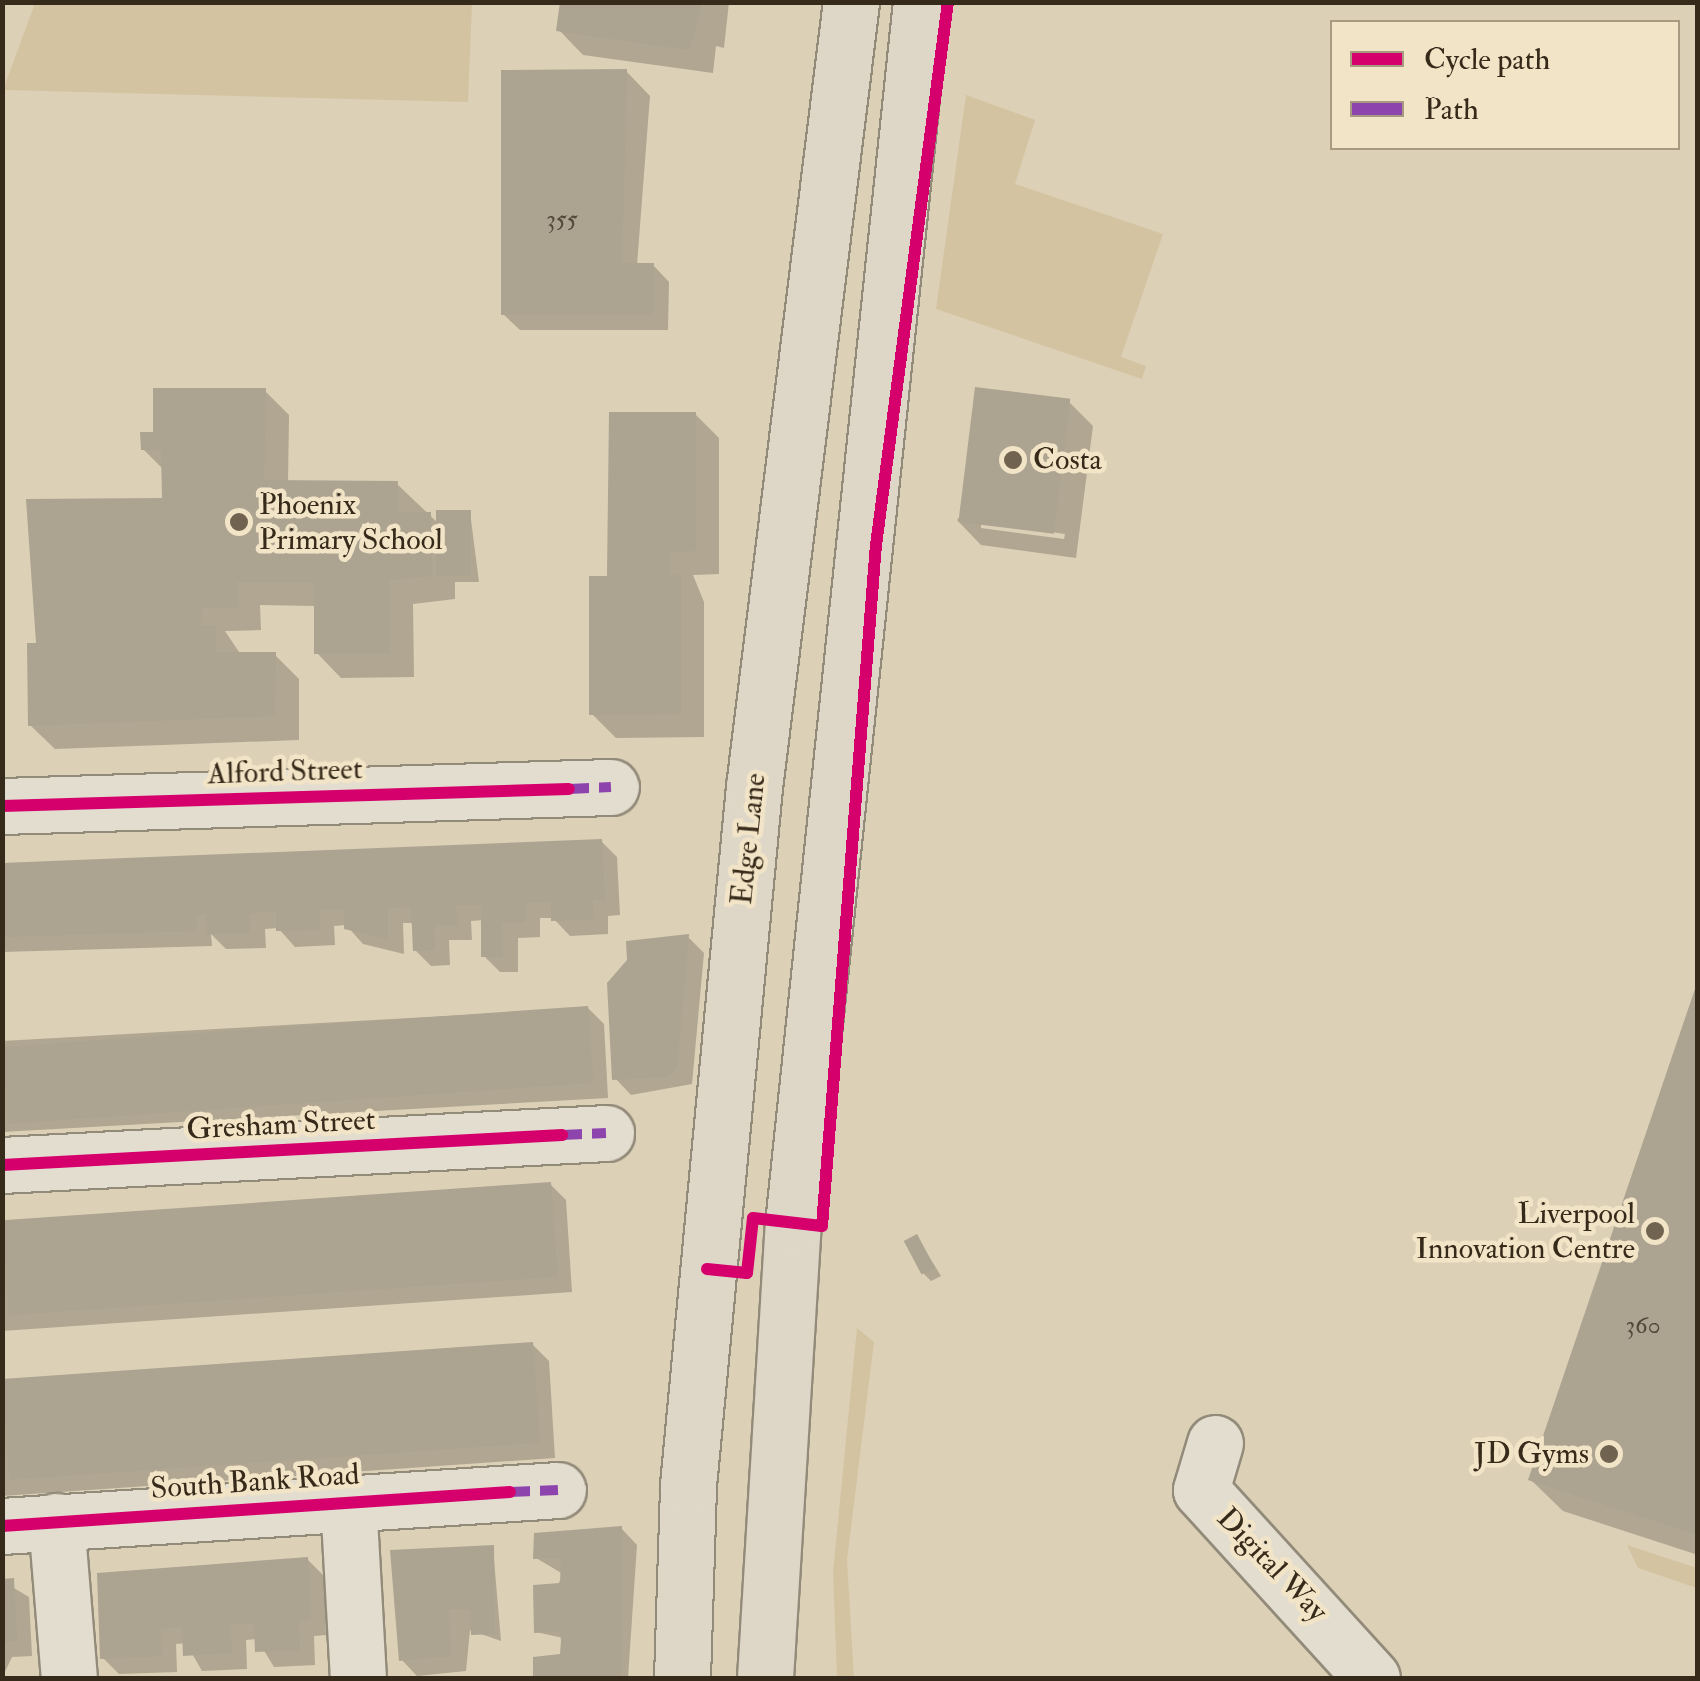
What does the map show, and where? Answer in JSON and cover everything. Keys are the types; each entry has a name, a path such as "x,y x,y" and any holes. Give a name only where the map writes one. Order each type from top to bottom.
{"highway":[{"name":"Edge Lane","path":"682,1678 688,1484 750,826 851,2"},
{"path":"765,1678 794,1224 921,2"}],"street":[{"name":"Alford Street","path":"2,806 590,788"},
{"name":"Gresham Street","path":"2,1166 584,1134"},
{"name":"Digital Way","path":"1215,1443 1202,1490 1372,1678"},
{"name":"South Bank Road","path":"2,1526 348,1500 534,1491"},
{"path":"348,1500 358,1678"},
{"path":"56,1521 68,1678"}],"shaded area":[{"path":"35,3 472,3 468,102 3,90"},
{"path":"966,95 1035,120 1015,184 1163,234 1121,357 1146,366 1142,379 936,309"},
{"path":"857,1328 874,1342 847,1560 854,1678 837,1678 833,1572"},
{"path":"1627,1545 1697,1568 1697,1588 1638,1568"}],"building":[{"path":"560,2 703,2 689,50 556,31"},
{"path":"627,69 622,263 654,263 653,315 501,315 501,70"},
{"name":"Costa","path":"975,387 1070,399 1054,534 958,522"},
{"path":"153,388 266,388 264,480 398,481 398,512 431,512 432,576 390,580 390,654 314,654 314,583 237,582 238,607 202,608 201,625 216,625 216,652 276,652 275,716 28,726 27,643 36,643 26,499 162,498 161,450 141,450 140,432 153,432"},
{"path":"609,412 696,412 696,551 670,552 669,576 681,575 681,714 589,715 589,576 607,576"},
{"path":"436,510 471,510 471,576 436,576"},
{"path":"602,839 605,900 593,900 593,919 551,921 551,902 525,903 525,922 502,923 503,957 481,957 481,905 456,905 457,925 434,925 435,950 413,951 411,907 388,908 388,939 344,929 344,910 319,910 320,930 276,931 276,912 263,912 250,913 250,933 207,934 206,914 196,915 197,931 2,937 2,863"},
{"path":"689,934 677,1068 667,1077 612,1080 607,983 627,960 626,941"},
{"name":"Liverpool Innovation Centre","path":"1698,983 1698,1535 1528,1480"},
{"path":"588,1006 593,1083 8,1124 2,1047"},
{"path":"551,1182 558,1277 9,1315 2,1220"},
{"path":"917,1234 935,1268 922,1275 904,1241"},
{"path":"533,1342 540,1443 9,1480 2,1379"},
{"path":"622,1526 621,1678 533,1678 533,1657 560,1654 561,1641 560,1631 534,1633 533,1585 560,1583 561,1558 533,1559 534,1533"},
{"path":"494,1545 495,1634 471,1635 470,1609 449,1609 451,1656 399,1661 390,1550"},
{"path":"308,1557 311,1619 299,1621 300,1650 255,1652 254,1623 230,1624 232,1653 183,1656 182,1627 161,1629 162,1656 100,1659 97,1573"},
{"path":"14,1578 17,1641 2,1642 2,1579"}],"marked path":[{"path":"569,789 611,787"},
{"path":"562,1135 606,1133"},
{"path":"510,1492 558,1490"}],"cycle path":[{"path":"707,1269 747,1273 753,1218 822,1226 876,545 948,2"},
{"path":"2,806 569,789"},
{"path":"2,1165 562,1135"},
{"path":"2,1526 510,1492"}],"place":[{"name":"Costa","path":"1013,460"},
{"name":"Phoenix Primary School","path":"239,522"},
{"name":"Liverpool Innovation Centre","path":"1655,1231"},
{"name":"JD Gyms","path":"1609,1454"}]}
